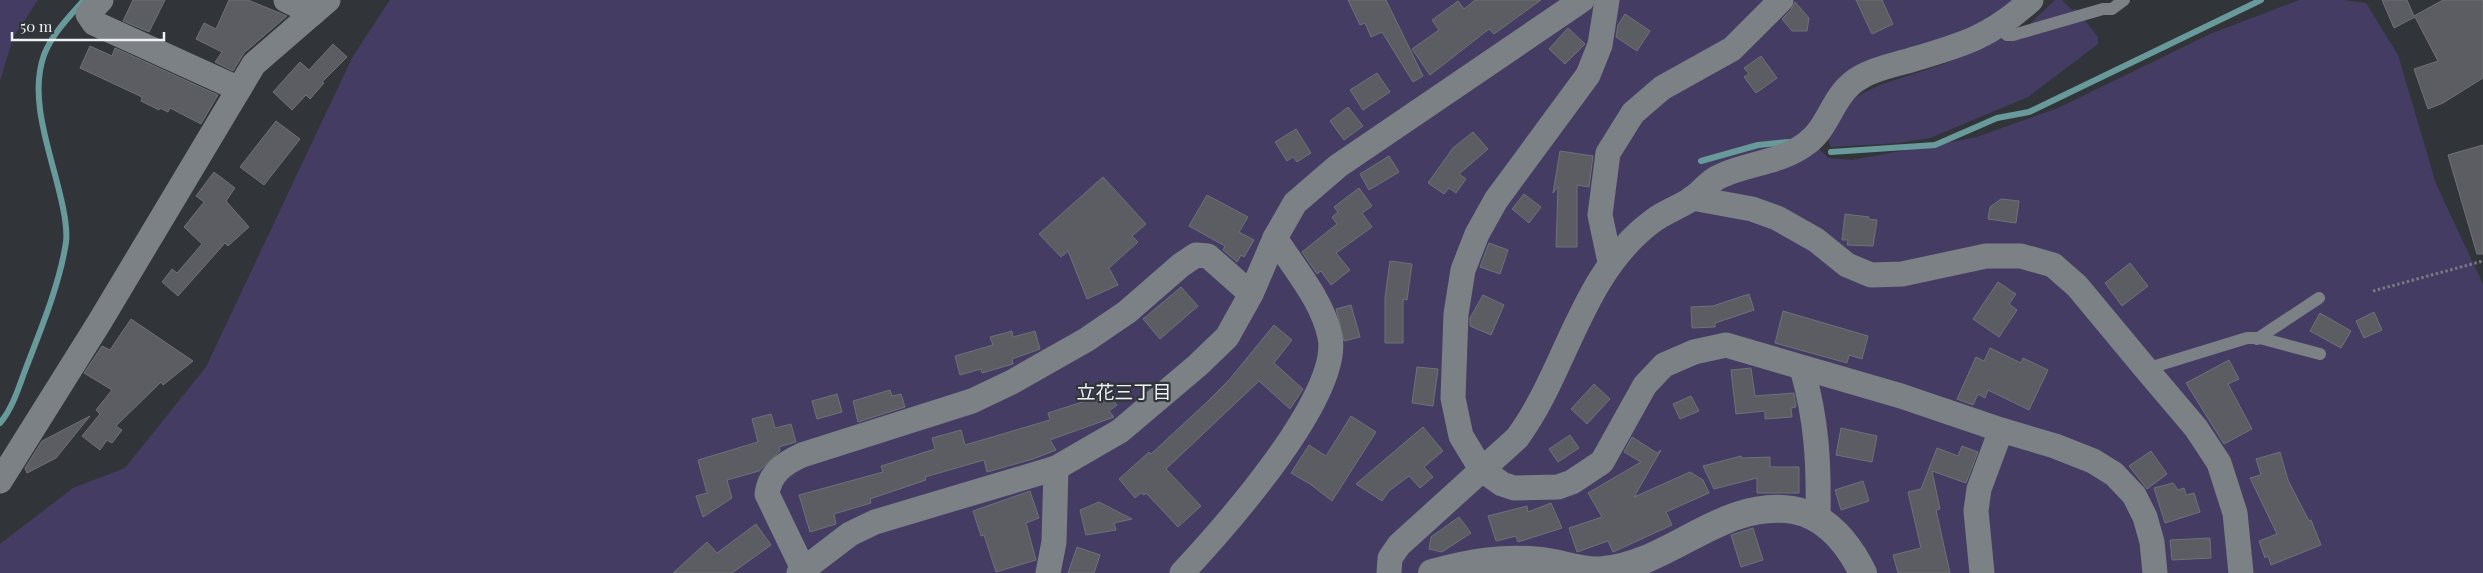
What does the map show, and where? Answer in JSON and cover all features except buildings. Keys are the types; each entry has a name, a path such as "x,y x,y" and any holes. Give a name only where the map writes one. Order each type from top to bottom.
{"street":[{"path":"101,0 88,14 94,23 239,89"},
{"path":"286,0 320,6"},
{"path":"1251,294 1208,256 1196,255 1181,265 1127,312 1086,340 1012,382 972,400 802,455 783,464 769,480 767,494 802,572 850,534 875,522 1056,468 1120,431 1198,365 1227,337 1251,294 1275,238 1295,203 1325,175 1582,0"},
{"path":"1607,0 1600,44 1588,75 1496,200 1477,234 1463,270 1456,314 1453,398 1461,436 1481,469 1502,484 1514,488 1558,487 1572,482 1602,462 1639,395 1664,365 1694,352 1726,345 1901,396 2055,446 2093,461 2114,474 2134,495 2145,517 2152,542 2155,573"},
{"path":"1610,262 1600,215 1608,152 1633,113 1662,88 1732,49 1782,0"},
{"path":"1389,573 1390,558 1399,545 1517,438 1532,418 1572,329 1610,262 1652,221 1692,198 1709,182 1721,175 1784,156 1808,143 1817,133 1844,89 1861,77 1880,69 1970,42 1998,27 2031,0"},
{"path":"0,481 99,322 254,64 320,6"},
{"path":"1692,198 1752,209 1777,218 1816,240 1847,265 1871,275 1902,274 1986,256 2021,256 2053,265 2077,286 2196,428 2219,463 2235,514 2241,573"},
{"path":"1182,573 1271,467 1318,394 1326,376 1330,347 1323,316 1275,238"},
{"path":"1802,368 1813,405 1817,438 1818,518"},
{"path":"1982,573 1976,511 1979,489 2001,430"},
{"path":"1048,573 1054,542 1056,468"},
{"path":"1432,573 1502,558 1543,561 1603,571 1624,566 1653,555 1740,514 1782,508 1818,518 1836,532 1854,555 1863,573"}],"lane":[{"path":"1998,27 2007,35 2013,35 2103,9 2112,9 2124,0"},
{"path":"2257,339 2319,298"},
{"path":"2146,369 2247,338 2320,354"}],"path":[{"path":"2373,291 2483,261"}],"shaded area":[{"path":"0,0 38,0 13,38 0,81"},
{"path":"390,0 2014,0 2003,15 1891,61 1858,92 1816,145 1828,158 1852,160 1977,137 2058,108 2210,34 2299,0 2343,0 2366,3 2398,55 2436,184 2483,284 2483,573 0,573 0,544 73,488 125,468 206,367 352,58"},
{"path":"2055,0 2062,0 2072,10 2076,9 2098,37 2098,44 2028,97 1930,138 1899,143 1831,147 1828,139 1847,101 1880,85 1943,64 2024,29"}],"waterway":[{"path":"0,423 12,404 49,306 59,274 66,239 61,200 41,116 39,74 47,47 61,26 84,0"},
{"path":"1831,152 1935,145 1997,118 2029,112 2261,0"},
{"path":"1701,161 1758,145 1788,142"}],"district":[{"name":"立花三丁目","path":"1124,391"}]}
